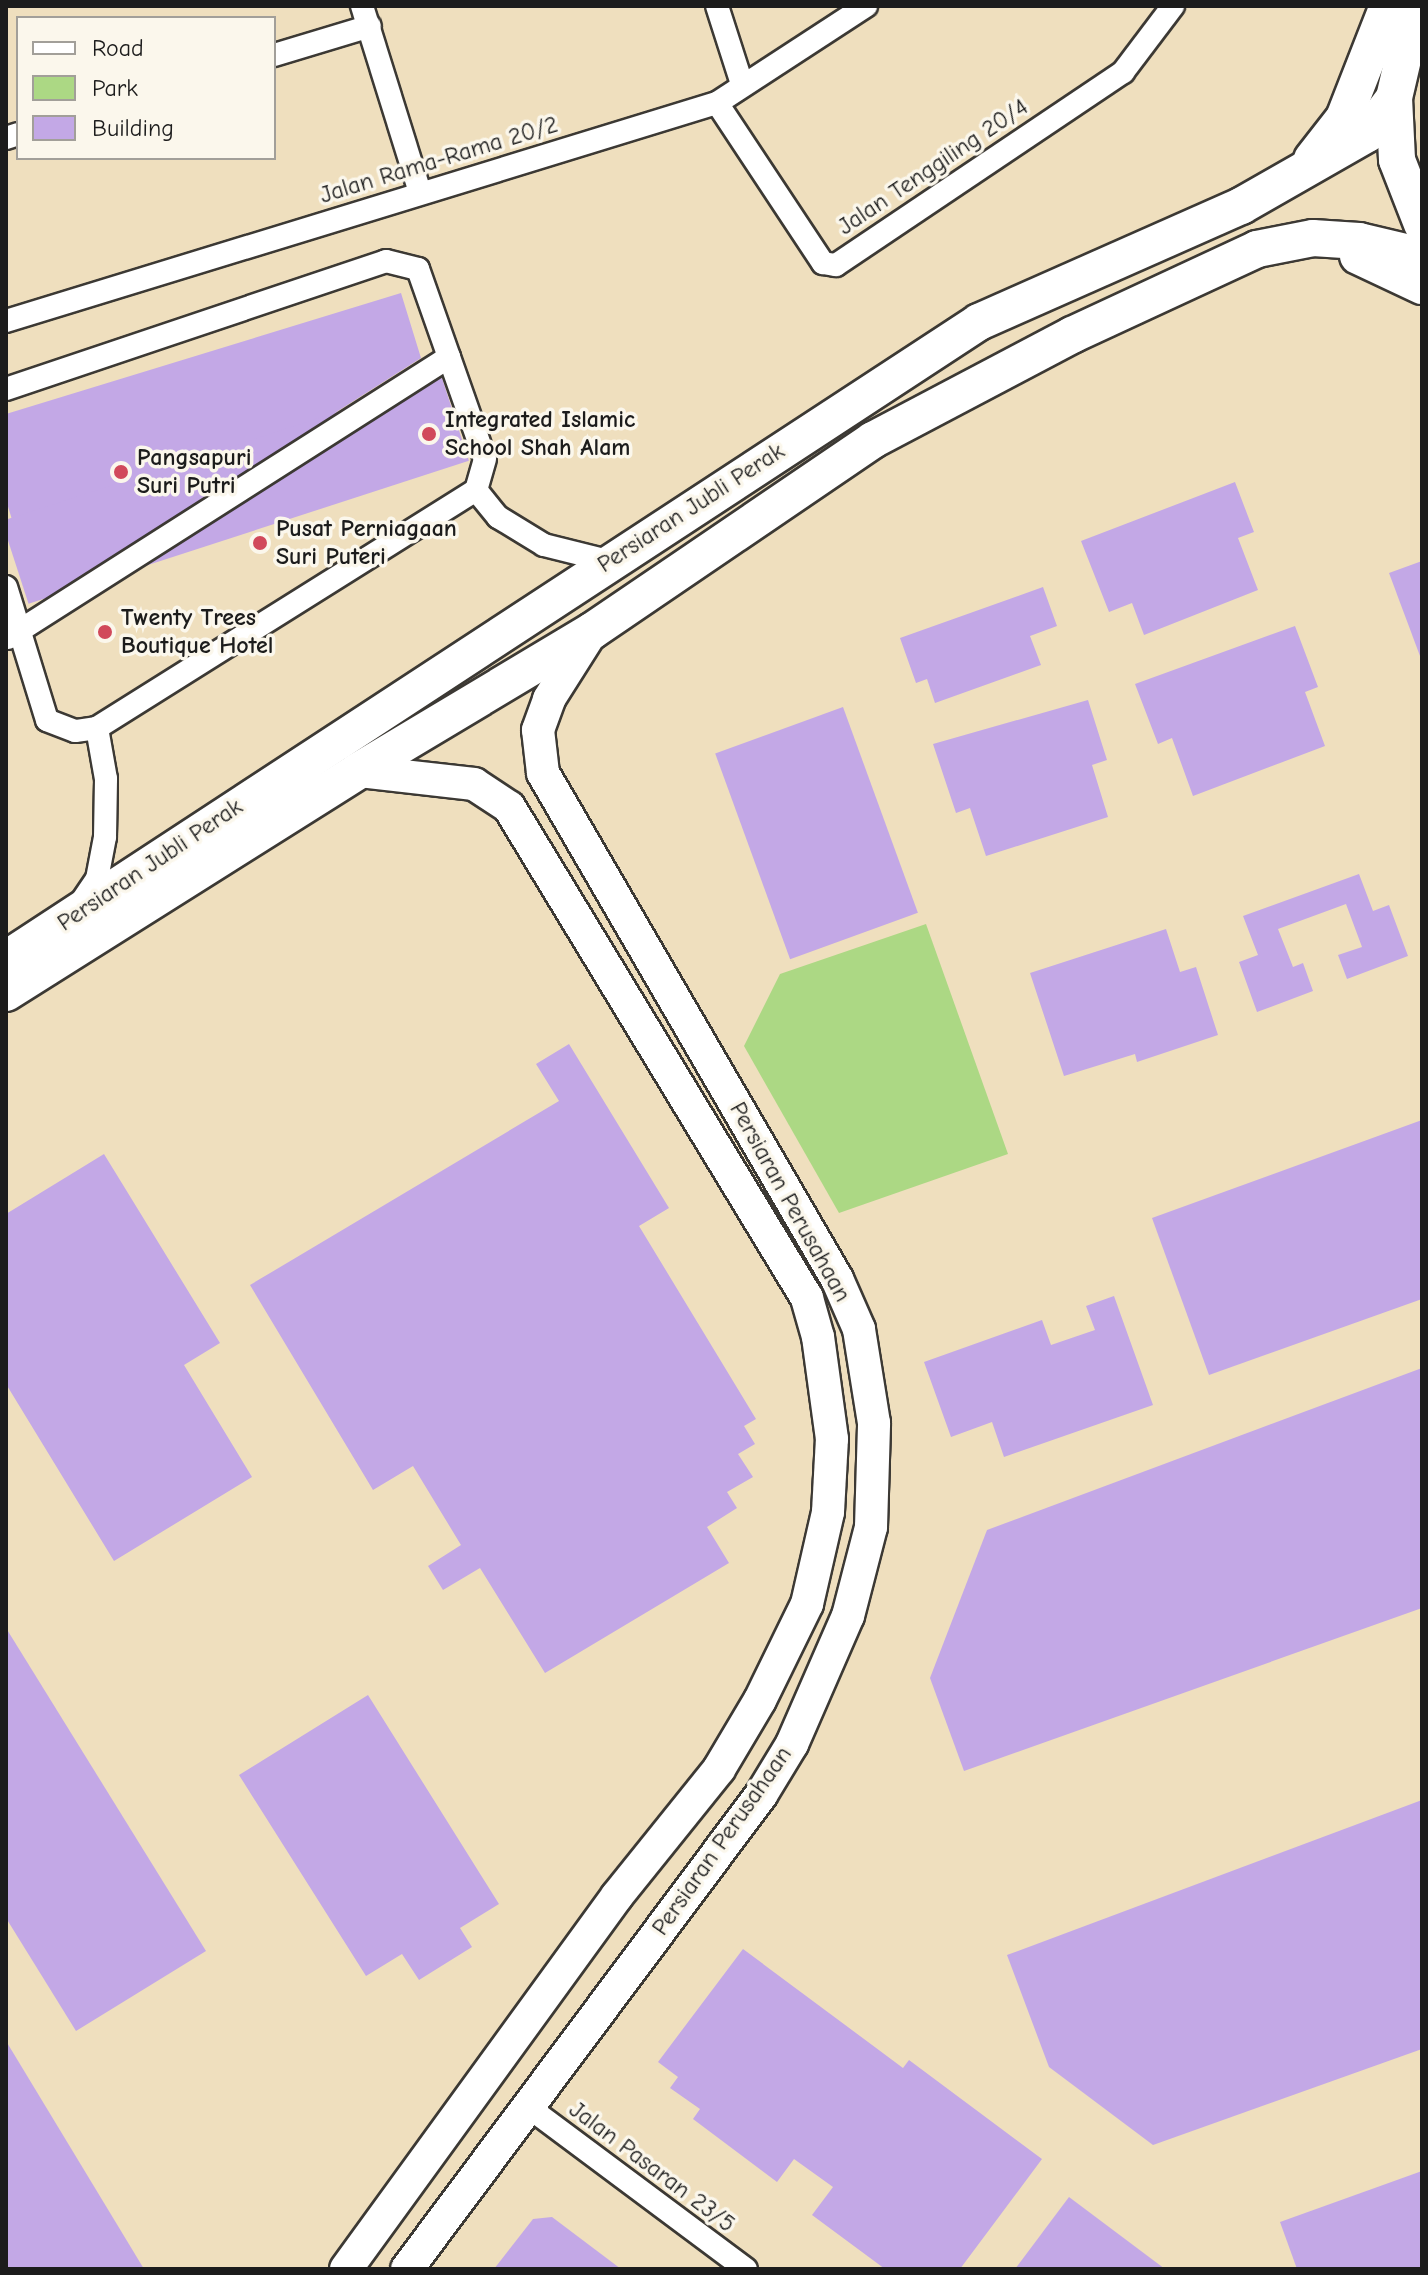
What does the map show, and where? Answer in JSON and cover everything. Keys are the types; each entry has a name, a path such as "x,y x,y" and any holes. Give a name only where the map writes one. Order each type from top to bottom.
{"main road":[{"path":"1301,173 1344,118 1388,6"},
{"path":"1422,14 1407,42 1394,98 1397,160 1422,224"},
{"name":"Persiaran Jubli Perak","path":"7,958 608,561 979,322 1241,206 1367,134 1394,98"},
{"name":"Persiaran Jubli Perak","path":"6,993 358,771 592,631 873,440 1072,335 1257,249 1313,238 1359,241 1422,256"},
{"path":"1290,242 1341,250 1422,286"},
{"name":"Persiaran Perusahaan","path":"407,2269 752,1807 792,1744 848,1616 871,1527 874,1423 859,1329 837,1279 540,764 538,730 549,699 592,631"},
{"name":"Persiaran Perusahaan","path":"346,2269 609,1906 719,1769 760,1700 807,1604 828,1512 832,1439 807,1298 509,807 474,784 358,771"}],"street":[{"path":"717,6 742,84"},
{"name":"Jalan Rama-Rama 20/2","path":"6,321 717,103 866,6"},
{"name":"Jalan Tenggiling 20/4","path":"717,103 823,263 836,265 1123,72 1173,6"},
{"path":"276,54 366,16 420,192"},
{"path":"6,389 386,261 418,269 485,459 476,490 97,728 75,731 47,720 13,635 6,587"},
{"path":"13,635 449,357"},
{"path":"476,490 498,517 544,545 608,561"},
{"path":"70,918 97,879 105,837 106,779 97,728"},
{"name":"Jalan Pasaran 23/5","path":"527,2106 746,2269"}],"green space":[{"path":"926,924 1008,1154 839,1213 744,1046 780,974"}],"building":[{"name":"Pangsapuri Suri Putri","path":"401,293 421,358 43,599 42,594 36,598 6,500 6,414"},
{"path":"442,378 469,461 29,604 6,534 6,520"},
{"path":"1235,482 1254,532 1238,538 1258,590 1144,635 1132,603 1109,612 1081,541"},
{"path":"1422,561 1422,656 1420,656 1389,573"},
{"path":"1043,587 1057,626 1030,636 1041,665 935,703 927,679 916,683 900,638"},
{"path":"1295,626 1318,687 1305,692 1325,746 1193,796 1172,738 1158,744 1135,684"},
{"path":"1088,700 1107,760 1092,765 1108,817 986,856 970,808 956,813 933,744"},
{"path":"843,707 918,913 790,959 715,754"},
{"path":"1359,874 1373,911 1389,905 1408,956 1347,979 1338,955 1362,947 1346,904 1278,929 1293,967 1303,963 1313,991 1257,1012 1239,962 1258,955 1243,916"},
{"path":"1166,929 1180,972 1196,967 1218,1035 1137,1062 1135,1054 1064,1076 1030,973"},
{"path":"569,1044 669,1208 639,1226 756,1419 744,1426 755,1444 738,1454 753,1477 727,1492 737,1508 707,1527 729,1563 545,1673 480,1568 443,1590 428,1566 461,1545 413,1466 373,1490 250,1285 559,1101 536,1064"},
{"path":"1422,1120 1422,1299 1209,1375 1152,1218"},
{"path":"104,1154 220,1343 184,1365 252,1477 114,1561 6,1384 6,1214"},
{"path":"1114,1296 1153,1405 1004,1457 992,1422 951,1437 924,1362 1042,1320 1051,1345 1095,1330 1086,1306"},
{"path":"1422,1368 1422,1608 964,1771 930,1678 987,1530"},
{"path":"6,1628 206,1951 76,2031 6,1918"},
{"path":"368,1695 499,1904 460,1928 472,1947 419,1980 402,1954 366,1976 239,1775"},
{"path":"1422,1800 1422,2049 1153,2145 1049,2067 1007,1955"},
{"path":"743,1949 903,2068 909,2060 1042,2159 960,2269 885,2269 812,2215 833,2187 794,2159 777,2182 693,2119 700,2109 670,2088 678,2077 658,2062"},
{"path":"6,2041 144,2269 6,2269"},
{"path":"1422,2171 1422,2269 1297,2269 1280,2222"},
{"path":"1069,2197 1165,2269 1015,2269"},
{"path":"552,2217 621,2269 494,2269 533,2219"}],"place":[{"name":"Integrated Islamic School Shah Alam","path":"429,434"},
{"name":"Pangsapuri Suri Putri","path":"121,472"},
{"name":"Pusat Perniagaan Suri Puteri","path":"260,543"},
{"name":"Twenty Trees Boutique Hotel","path":"105,632"}]}
